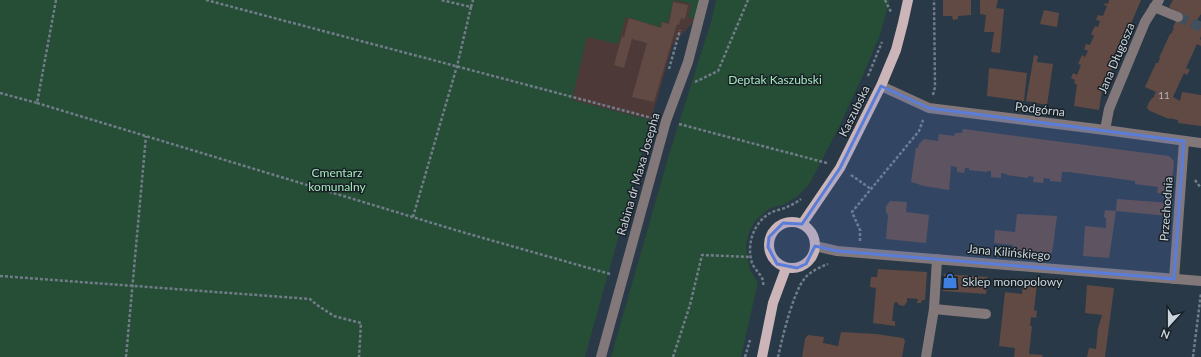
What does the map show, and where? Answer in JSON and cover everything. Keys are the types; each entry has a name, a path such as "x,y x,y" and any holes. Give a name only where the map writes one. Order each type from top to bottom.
{"main road":[{"name":"Kaszubska","path":"802,224 840,168 881,86 896,50 908,0"},
{"path":"793,222 802,224 809,230 814,237 815,246 813,256 806,264 796,268 786,268 777,264 771,256 768,247 769,237 775,229 783,223 793,222"},
{"path":"762,357 773,303 786,268"}],"street":[{"name":"Rabina dr Maxa Josepha","path":"601,357 666,121 688,62 704,0"},
{"path":"1156,4 1178,17"},
{"name":"Jana Długosza","path":"1105,130 1109,109 1145,22 1156,4"},
{"name":"Podgórna","path":"881,86 929,108 1201,143"},
{"name":"Przechodnia","path":"1174,279 1184,141"},
{"name":"Jana Kilińskiego","path":"815,246 836,250 1201,282"},
{"path":"926,357 934,309 937,259"},
{"path":"934,309 986,314"}],"path":[{"path":"37,103 56,0"},
{"path":"206,0 825,162 822,169"},
{"path":"441,0 471,7"},
{"path":"413,217 457,66 473,0"},
{"path":"688,84 718,71 748,0"},
{"path":"885,0 892,13"},
{"path":"859,252 860,230 852,212 919,131 929,108 935,87 934,0"},
{"path":"890,18 893,6"},
{"path":"867,79 885,36"},
{"path":"0,93 413,217 614,275"},
{"path":"126,357 146,136"},
{"path":"762,289 764,282 753,266 750,257 753,233 762,220 774,211 787,208 804,197"},
{"path":"673,357 690,305 702,255 750,257"},
{"path":"778,357 780,345 795,296 804,279 813,270 834,262"},
{"path":"0,276 310,299 334,316 361,323 359,357"},
{"path":"1193,357 1201,293"},
{"path":"745,357 751,334"}],"highlighted area":[{"path":"881,86 929,108 1184,141 1174,279 837,251 815,246 806,264 797,268 777,264 768,247 769,237 783,223 802,224 840,168"}],"shaded area":[{"path":"674,0 692,4 696,19 673,44 651,120 572,100 587,36 626,17 660,26 661,21 668,22"}],"green space":[{"name":"Cmentarz komunalny","path":"0,0 674,0 668,23 661,21 660,27 626,17 618,44 587,37 572,100 651,120 585,357 0,357"},
{"path":"674,0 699,0 696,19 688,17 692,4"},
{"name":"Deptak Kaszubski","path":"716,0 890,0 880,35 864,73 840,125 810,183 798,196 785,204 769,209 756,220 749,232 746,246 750,270 758,282 741,357 611,357 670,151 711,22"}],"building":[{"path":"943,0 971,0 971,15 958,16 958,19 953,20 952,16 943,16"},
{"path":"980,0 998,0 996,8 1004,9 1000,53 991,52 994,32 984,32 986,15 980,14"},
{"path":"1109,0 1141,0 1130,26 1129,25 1126,30 1128,31 1116,55 1105,85 1103,84 1101,89 1099,110 1074,106 1077,85 1074,83 1075,80 1071,78 1073,73 1077,75 1081,65 1078,64 1082,55 1085,57 1088,51 1084,49 1086,44 1090,45 1094,36 1091,34 1095,26 1098,27 1100,21 1096,20 1098,15 1103,16 1107,6 1104,5 1105,3 1108,4"},
{"path":"1173,0 1201,0 1201,14 1197,20 1201,22 1201,46 1197,44 1186,68 1190,70 1187,75 1184,73 1173,97 1180,101 1182,92 1201,95 1201,126 1178,123 1178,120 1169,119 1150,111 1147,108 1156,92 1145,87 1156,63 1158,63 1180,13 1169,7"},
{"path":"673,2 688,5 685,19 681,18 679,25 677,24 654,102 632,97 647,43 632,39 624,68 614,65 629,18 661,28 662,22 669,24"},
{"path":"1044,10 1059,13 1057,27 1040,24"},
{"path":"1034,55 1038,56 1037,62 1053,64 1047,105 1026,101"},
{"path":"989,68 1027,73 1024,101 987,96"},
{"path":"963,129 1169,156 1174,161 1171,194 1157,193 1158,187 1135,184 1135,181 1069,172 1062,172 1061,182 1050,181 1050,179 1044,178 1043,183 1033,182 1034,177 1028,176 1028,178 1001,173 1001,178 991,177 991,171 969,170 969,168 965,168 964,173 957,172 957,167 951,166 949,190 924,186 911,182 916,148 918,148 919,144 924,139 938,141 939,134 954,136 955,133 962,133"},
{"path":"1117,199 1170,203 1169,216 1116,211"},
{"path":"890,201 907,202 906,212 929,215 926,243 886,239 888,215 886,212 886,206"},
{"path":"1105,210 1116,211 1109,258 1083,256 1085,226 1106,228 1106,218 1104,217"},
{"path":"1017,214 1057,216 1052,253 1013,250 1013,245 994,243 995,230 1015,232"},
{"path":"878,269 927,272 925,300 922,300 921,303 917,303 918,299 907,298 907,302 904,306 899,305 897,302 894,303 892,321 895,321 895,326 873,323 876,288 870,287 871,277 877,277"},
{"path":"944,274 988,277 986,294 942,291"},
{"path":"1023,283 1037,284 1034,310 1037,311 1036,318 1031,317 1030,326 1032,326 1029,354 1043,355 1042,357 1014,357 1015,348 999,346 1005,292 1022,294"},
{"path":"1087,285 1114,288 1105,357 1087,357 1089,348 1096,349 1098,328 1102,315 1085,313"},
{"path":"841,332 876,334 903,338 905,341 902,357 802,357 805,339 808,335 824,337 823,343 838,346"}],"tunnel":[{"path":"1178,17 1201,27"}],"place":[{"name":"Sklep monopolowy","path":"950,281"}]}
